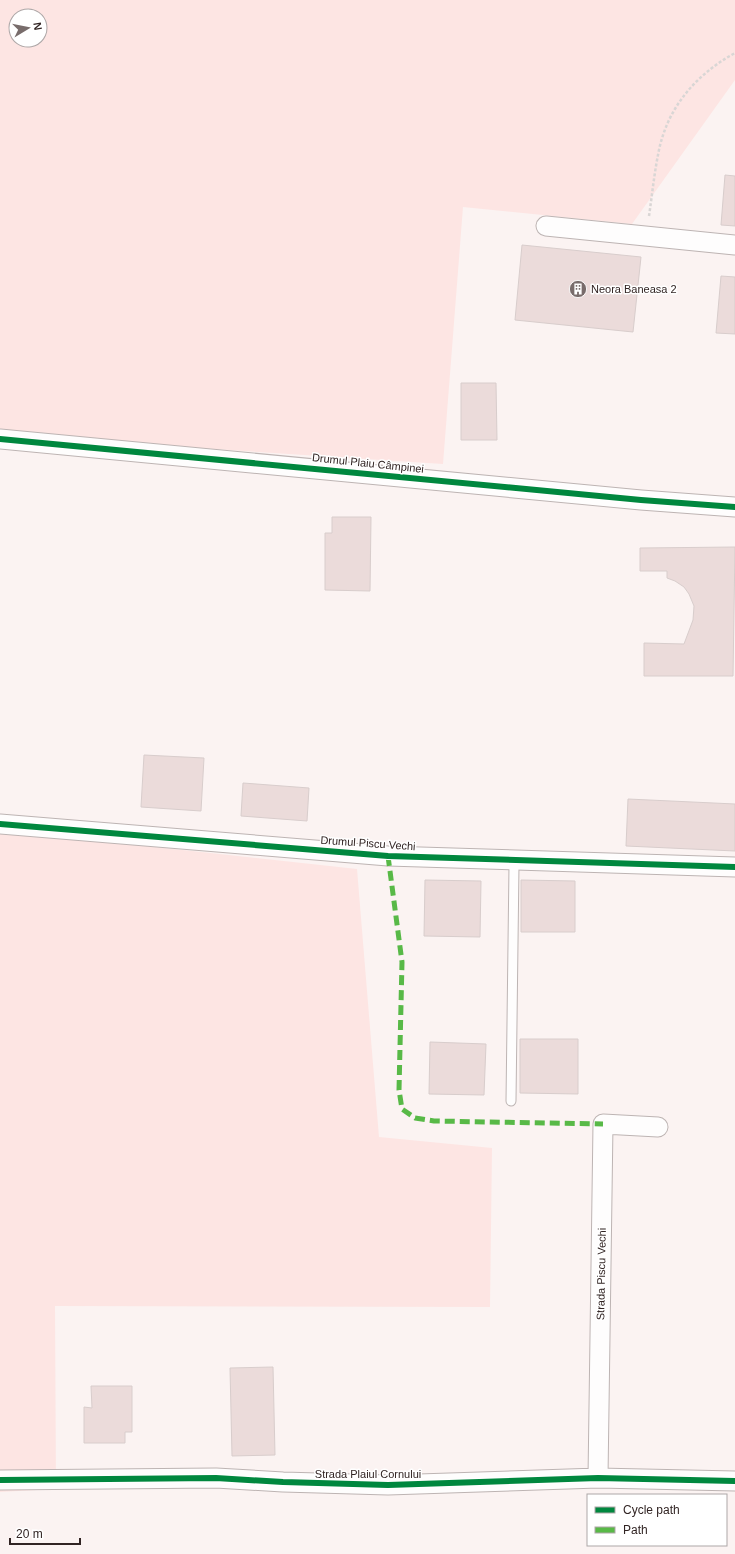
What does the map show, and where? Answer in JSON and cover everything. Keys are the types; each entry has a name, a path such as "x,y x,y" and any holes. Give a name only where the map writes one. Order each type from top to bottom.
{"street":[{"path":"546,226 735,245"},
{"name":"Drumul Plaiu Câmpinei","path":"0,438 640,500 735,507"},
{"name":"Drumul Piscu Vechi","path":"0,824 388,856 735,867"},
{"name":"Strada Piscu Vechi","path":"598,1478 603,1124 658,1126"},
{"name":"Strada Plaiul Cornului","path":"0,1480 216,1478 283,1482 388,1485 598,1478 735,1482"}],"lane":[{"path":"511,1101 514,865 512,859"}],"path":[{"path":"646,236 658,154 670,116 686,91 719,62 735,53"}],"shaded area":[{"path":"0,0 735,0 735,80 632,224 463,207 443,464 0,435"},
{"path":"0,830 357,869 379,1137 492,1148 490,1307 55,1306 56,1489 0,1492"}],"building":[{"path":"725,175 735,176 735,226 721,225"},
{"name":"Neora Baneasa 2","path":"522,245 641,257 633,332 515,320"},
{"path":"721,276 735,277 735,334 716,333"},
{"path":"461,383 496,383 497,440 461,440"},
{"path":"332,517 371,517 370,591 325,590 325,533 332,533"},
{"path":"735,547 733,676 644,676 644,643 684,644 693,620 694,606 684,587 667,578 667,571 640,571 640,548"},
{"path":"144,755 204,758 201,811 141,807"},
{"path":"243,783 309,788 307,821 241,816"},
{"path":"628,799 735,804 735,851 626,846"},
{"path":"425,880 481,881 480,937 424,936"},
{"path":"521,880 575,881 575,932 521,932"},
{"path":"520,1039 578,1039 578,1094 520,1093"},
{"path":"430,1042 486,1044 484,1095 429,1094"},
{"path":"273,1367 275,1455 232,1456 230,1368"},
{"path":"91,1386 132,1386 132,1432 125,1432 125,1443 84,1443 84,1407 92,1408"}],"marked path":[{"path":"388,856 402,962 399,1090 402,1109 415,1118 434,1121 603,1124"}],"cycle path":[{"path":"0,439 641,500 735,507"},
{"path":"0,824 388,856 735,867"},
{"path":"0,1480 216,1478 283,1482 388,1485 598,1478 735,1481"}],"place":[{"name":"Neora Baneasa 2","path":"578,289"}]}
